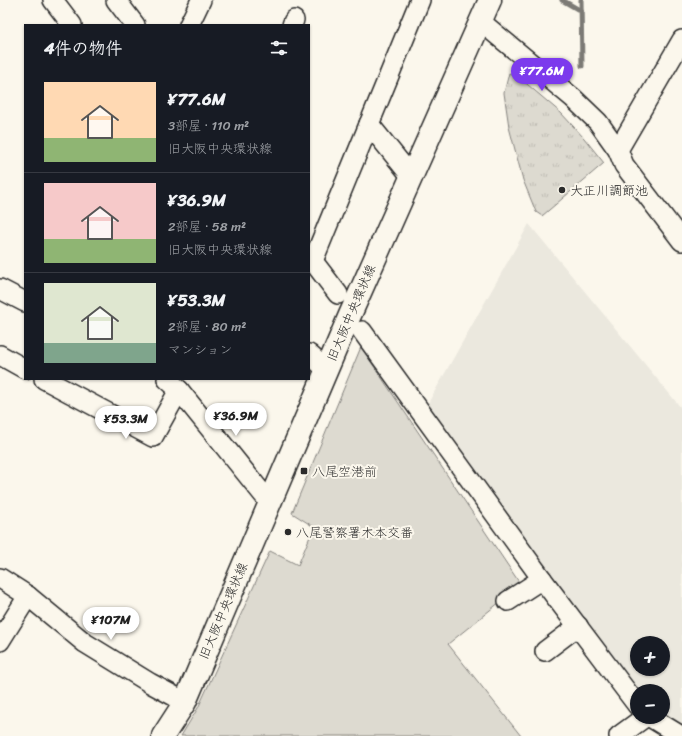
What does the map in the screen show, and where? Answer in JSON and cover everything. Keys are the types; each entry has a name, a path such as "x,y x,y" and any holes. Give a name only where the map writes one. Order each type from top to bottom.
{"main road":[{"name":"旧大阪中央環状線","path":"163,736 185,702 350,315 490,0"}],"street":[{"path":"53,0 71,24"},
{"path":"116,0 134,24"},
{"path":"189,24 201,0"},
{"path":"338,294 311,259 420,0"},
{"path":"480,22 573,98 598,122 618,150 624,165 680,230"},
{"path":"618,150 682,40"},
{"path":"369,124 411,176"},
{"path":"0,289 24,301"},
{"path":"362,330 542,579 630,696"},
{"path":"0,355 24,367"},
{"path":"310,355 327,370"},
{"path":"46,380 153,437 173,385 270,503"},
{"path":"0,578 28,596 85,643 150,683 185,702"},
{"path":"508,601 542,579"},
{"path":"0,641 28,596"},
{"path":"545,651 578,626"},
{"path":"619,736 635,724"},
{"path":"662,724 682,736"}],"shaded area":[{"path":"529,224 682,409 682,728 670,721 670,684 630,684 427,405"}],"green space":[{"path":"509,73 521,79 561,113 604,163 542,216 536,212 523,180 509,127 504,93"},
{"path":"361,347 521,585 448,644 521,736 181,736 198,708 270,551 298,565 314,527 292,513"}],"waterway":[{"path":"562,0 581,11"},
{"path":"581,0 582,66"}],"place":[{"name":"大正川調節池","path":"562,190"},
{"name":"八尾空港前","path":"304,471"},
{"name":"八尾警察署木本交番","path":"288,532"}]}
